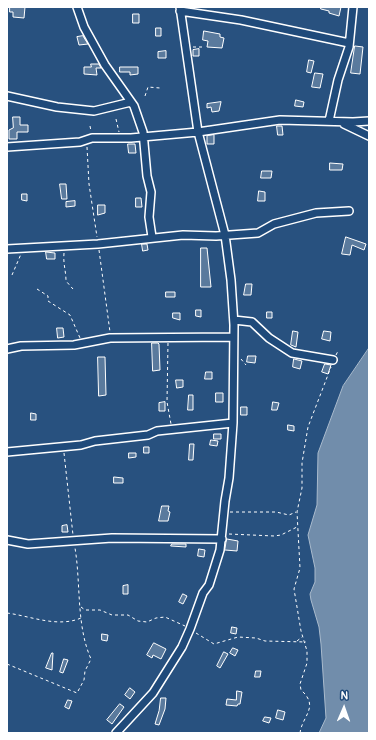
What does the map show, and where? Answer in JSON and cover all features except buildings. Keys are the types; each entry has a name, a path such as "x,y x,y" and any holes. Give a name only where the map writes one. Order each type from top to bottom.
{"street":[{"path":"77,7 84,27 105,66 131,102 143,132 142,137 151,192 149,217 152,237"},
{"path":"329,122 349,43 353,7"},
{"path":"116,733 152,693 182,647 191,628 203,593 212,577 222,537 229,478 233,423 234,320 232,280 225,235 198,132 180,9 241,20 349,43"},
{"path":"7,96 57,107 94,111 131,102"},
{"path":"7,147 80,142 92,138 119,139 198,132 280,120 329,122 369,121"},
{"path":"339,122 356,128 369,136"},
{"path":"7,249 98,244 183,234 225,235 258,233 274,224 316,213 349,211"},
{"path":"234,320 252,322 269,338 292,353 333,360"},
{"path":"7,349 21,346 74,344 110,338 233,337"},
{"path":"7,452 81,446 95,441 148,435 157,431 233,423"},
{"path":"8,538 28,544 112,538 222,537"}],"path":[{"path":"186,47 203,47"},
{"path":"145,96 148,87 160,88"},
{"path":"116,119 119,130 119,139"},
{"path":"61,246 64,253 63,267 67,273 66,281 73,289"},
{"path":"12,275 15,269 16,261 27,249"},
{"path":"37,289 48,296 48,301 70,315 82,342"},
{"path":"168,337 167,402 173,430"},
{"path":"300,733 310,712 307,695 301,690 300,684 307,663 306,642 297,612 294,590 300,568 297,512 302,488 302,463 308,427 330,374 333,360 338,351"},
{"path":"224,513 276,512 289,515 297,512"},
{"path":"222,537 237,533 274,536 281,535 298,527"},
{"path":"81,607 86,610 100,610 112,614 128,615 138,621 147,622 156,618 165,618 181,626 191,628 214,644 238,637 256,638 264,641 306,642"},
{"path":"7,613 63,622 72,622 81,617"},
{"path":"7,664 77,693 84,680 85,671 91,659 81,623"},
{"path":"296,641 303,636"}],"water":[{"path":"369,348 369,733 319,733 326,718 319,627 310,594 315,582 315,568 308,535 317,505 318,453 343,386"}]}
